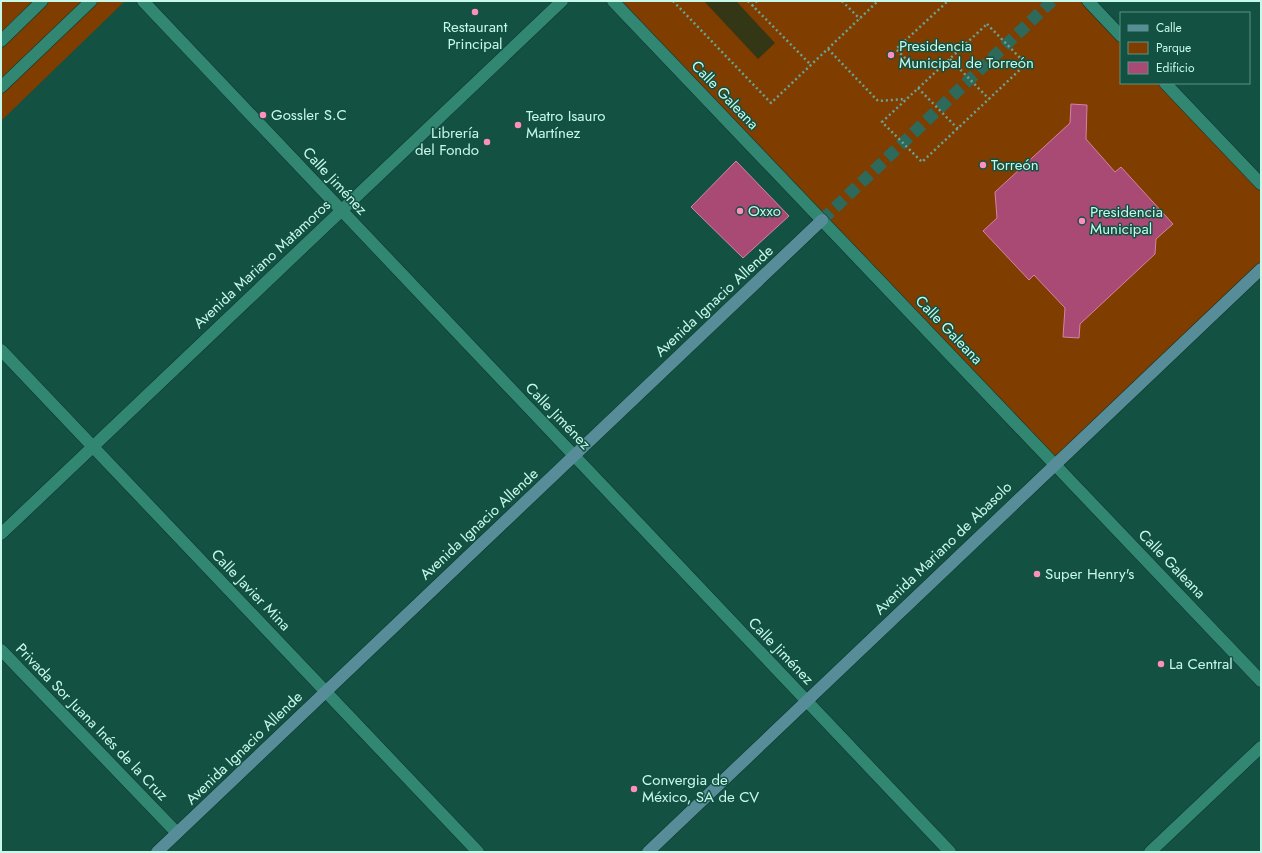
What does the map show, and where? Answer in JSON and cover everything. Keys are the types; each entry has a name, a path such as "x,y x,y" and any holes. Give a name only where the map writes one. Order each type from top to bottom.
{"street":[{"path":"1,41 42,1"},
{"path":"1,86 91,1"},
{"name":"Calle Jiménez","path":"143,1 950,852"},
{"name":"Avenida Mariano Matamoros","path":"1,534 562,1"},
{"name":"Calle Galeana","path":"613,1 1261,681"},
{"path":"1088,1 1120,35"},
{"path":"1166,84 1261,184"},
{"name":"Avenida Ignacio Allende","path":"157,852 822,220"},
{"name":"Avenida Mariano de Abasolo","path":"648,852 1261,269"},
{"name":"Calle Javier Mina","path":"1,350 478,852"},
{"name":"Privada Sor Juana Inés de la Cruz","path":"1,650 177,833"},
{"path":"1150,852 1261,747"}],"path":[{"path":"673,1 771,103 878,1"},
{"path":"748,1 811,65"},
{"path":"752,6 757,1"},
{"path":"842,1 860,19"},
{"path":"944,65 908,61 896,50 948,1"},
{"path":"987,24 1026,64 922,162 882,122 944,65 987,24"},
{"path":"828,49 878,101 906,99"},
{"path":"950,59 989,99"},
{"path":"918,88 958,129"}],"green space":[{"path":"1,1 125,1 1,121"},
{"path":"610,1 1087,1 1120,36 1120,84 1165,84 1261,185 1261,267 1054,465"}],"shaded area":[{"path":"704,1 736,1 775,43 758,59"}],"building":[{"name":"Presidencia Municipal","path":"1071,104 1087,105 1086,139 1115,172 1121,167 1173,224 1156,239 1155,254 1080,324 1079,338 1063,337 1065,308 1034,275 1029,280 983,231 997,218 995,192 1070,123"},
{"name":"Oxxo","path":"736,161 789,216 743,258 691,207"}],"tunnel":[{"path":"822,220 1052,1"}],"place":[{"name":"Restaurant Principal","path":"475,12"},
{"name":"Presidencia Municipal de Torreón","path":"891,55"},
{"name":"Gossler S.C","path":"263,115"},
{"name":"Teatro Isauro Martínez","path":"518,125"},
{"name":"Librería del Fondo","path":"487,142"},
{"name":"Torreón","path":"983,165"},
{"name":"Oxxo","path":"740,211"},
{"name":"Presidencia Municipal","path":"1082,221"},
{"name":"Super Henry's","path":"1037,574"},
{"name":"La Central","path":"1161,664"},
{"name":"Convergia de México, SA de CV","path":"634,789"}]}
